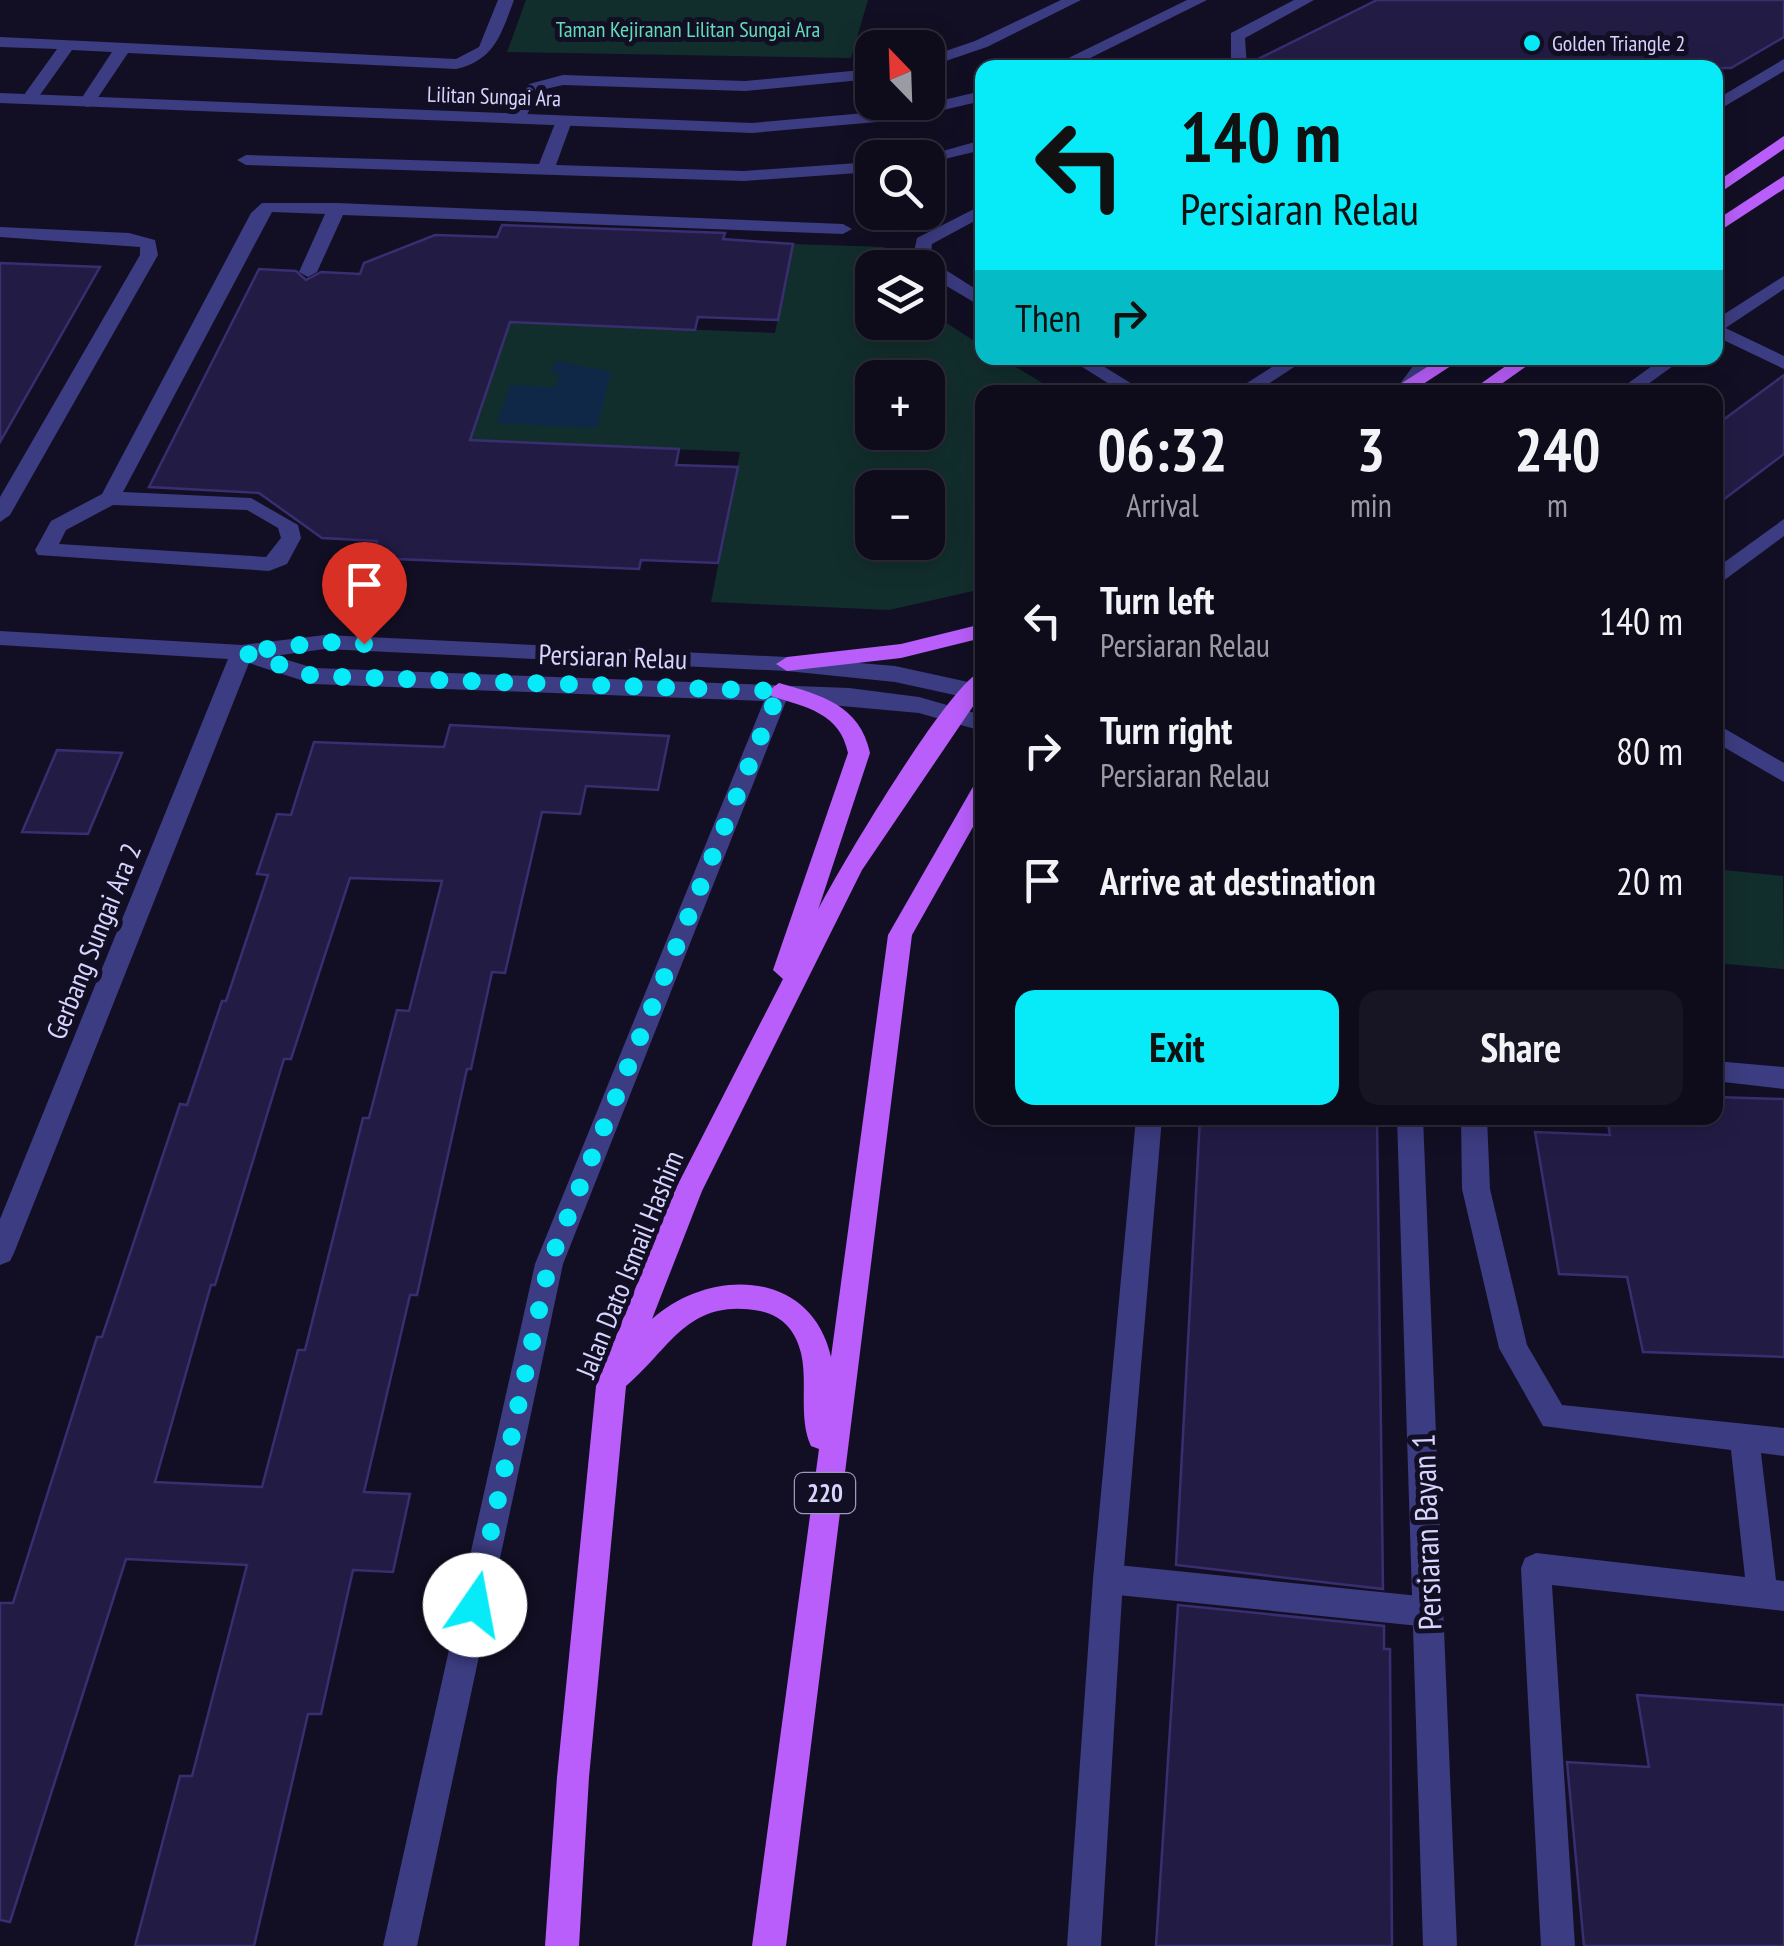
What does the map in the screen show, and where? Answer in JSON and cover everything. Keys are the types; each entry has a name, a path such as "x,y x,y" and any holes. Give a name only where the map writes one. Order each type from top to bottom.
{"main road":[{"path":"1723,185 1784,141"},
{"path":"1723,223 1784,181"},
{"path":"1410,385 1443,365"},
{"path":"1488,385 1518,365"},
{"path":"783,678 975,634"},
{"path":"746,1079 859,753 852,725 840,712 783,678"},
{"name":"Jalan Dato Ismail Hashim","path":"562,1946 573,1777 611,1386 689,1190 852,866 954,713 975,691"},
{"name":"220","path":"769,1946 900,935 975,803"},
{"path":"611,1386 654,1336 688,1308 734,1297 770,1299 802,1321 817,1360 825,1498"}],"street":[{"path":"0,42 474,62 485,55 506,0"},
{"path":"945,56 981,44 1074,0"},
{"path":"1074,60 1200,0"},
{"path":"1238,60 1237,36 1306,0"},
{"path":"29,100 68,45"},
{"path":"86,102 124,48"},
{"path":"1086,55 1095,60"},
{"path":"1723,102 1784,64"},
{"path":"516,120 535,87 563,80 744,86 855,76"},
{"name":"Lilitan Sungai Ara","path":"0,98 752,128 835,124 900,115 975,98"},
{"path":"546,188 564,121"},
{"path":"945,153 975,146"},
{"path":"246,160 488,169 546,188 843,229"},
{"path":"110,498 258,506 288,525 291,538 280,559 269,564 45,550 58,526 110,498 260,213 280,206 472,214 546,188 855,168"},
{"path":"472,214 488,169"},
{"path":"308,272 337,208"},
{"path":"922,250 923,242 975,214"},
{"path":"0,232 129,238 149,244 149,256 0,515"},
{"path":"945,279 975,297"},
{"path":"1723,323 1784,281"},
{"path":"1723,333 1784,364"},
{"path":"1089,365 1123,385"},
{"path":"1255,385 1287,365"},
{"path":"1405,385 1423,365"},
{"path":"1635,385 1665,365"},
{"path":"1723,574 1784,526"},
{"name":"Persiaran Relau","path":"0,638 242,652 325,642 783,678 975,720"},
{"name":"Persiaran Relau","path":"242,652 313,676 783,678 895,674 975,686"},
{"name":"Gerbang Sungai Ara 2","path":"0,1253 242,652"},
{"path":"400,1946 549,1264 783,678"},
{"path":"1723,736 1784,774"},
{"path":"1723,1071 1784,1078"},
{"path":"1084,1946 1108,1580 1148,1125"},
{"name":"Persiaran Bayan 1","path":"1410,1125 1440,1946"},
{"path":"1474,1125 1476,1189 1513,1348 1552,1417 1784,1442"},
{"path":"1558,1946 1536,1568 1773,1595 1744,1438"},
{"path":"1108,1580 1428,1612"}],"green space":[{"name":"Taman Kejiranan Lilitan Sungai Ara","path":"526,0 868,0 859,30 855,30 851,58 507,52"},
{"path":"793,244 885,247 855,250 855,340 945,340 945,322 975,341 975,365 1013,365 1045,385 975,385 975,591 889,610 711,602 740,452 470,440 510,322 775,333"},
{"path":"1723,870 1783,876 1784,969 1723,964"}],"water":[{"path":"558,361 611,372 597,428 497,423 510,385 556,387 559,377 550,369"}],"building":[{"name":"Golden Triangle 2","path":"1377,0 1784,0 1784,37 1731,68 1723,68 1723,60 1256,60"},
{"path":"502,225 725,233 723,239 793,244 778,320 698,317 695,330 510,322 470,440 679,449 676,465 738,467 718,563 641,560 639,569 372,558 377,541 322,538 259,493 149,487 259,269 296,271 306,280 321,272 360,274 364,263 435,235 497,237"},
{"path":"0,263 100,267 0,442"},
{"path":"1784,375 1784,454 1723,500 1723,420"},
{"path":"450,725 669,736 658,790 586,786 580,814 542,812 505,973 492,972 417,1295 410,1295 364,1492 410,1494 393,1572 353,1570 321,1714 308,1714 254,1946 135,1946 180,1776 192,1776 247,1565 126,1559 10,1922 0,1920 0,1603 13,1603 97,1337 102,1337 180,1104 187,1105 222,1001 226,1001 268,875 257,874 277,814 291,815 314,742 444,747","holes":["350,878 442,881 409,1011 397,1010 369,1118 363,1118 305,1350 298,1350 262,1487 155,1482 211,1285 215,1285 284,1059 291,1059"]},
{"path":"57,750 122,753 88,834 22,832"},
{"path":"1723,1097 1784,1099 1784,1357 1643,1352 1627,1277 1559,1274 1535,1132 1610,1135 1608,1125 1723,1125"},
{"path":"1200,1125 1377,1125 1383,1589 1176,1565"},
{"path":"1178,1605 1384,1626 1384,1649 1390,1649 1392,1946 1156,1946"},
{"path":"1637,1695 1784,1705 1784,1946 1584,1946 1567,1762 1649,1767"}],"place":[{"name":"Golden Triangle 2","path":"1532,43"}],"route":[{"path":"364,644 325,642 242,652 313,676 779,691 549,1264 475,1605"}]}
